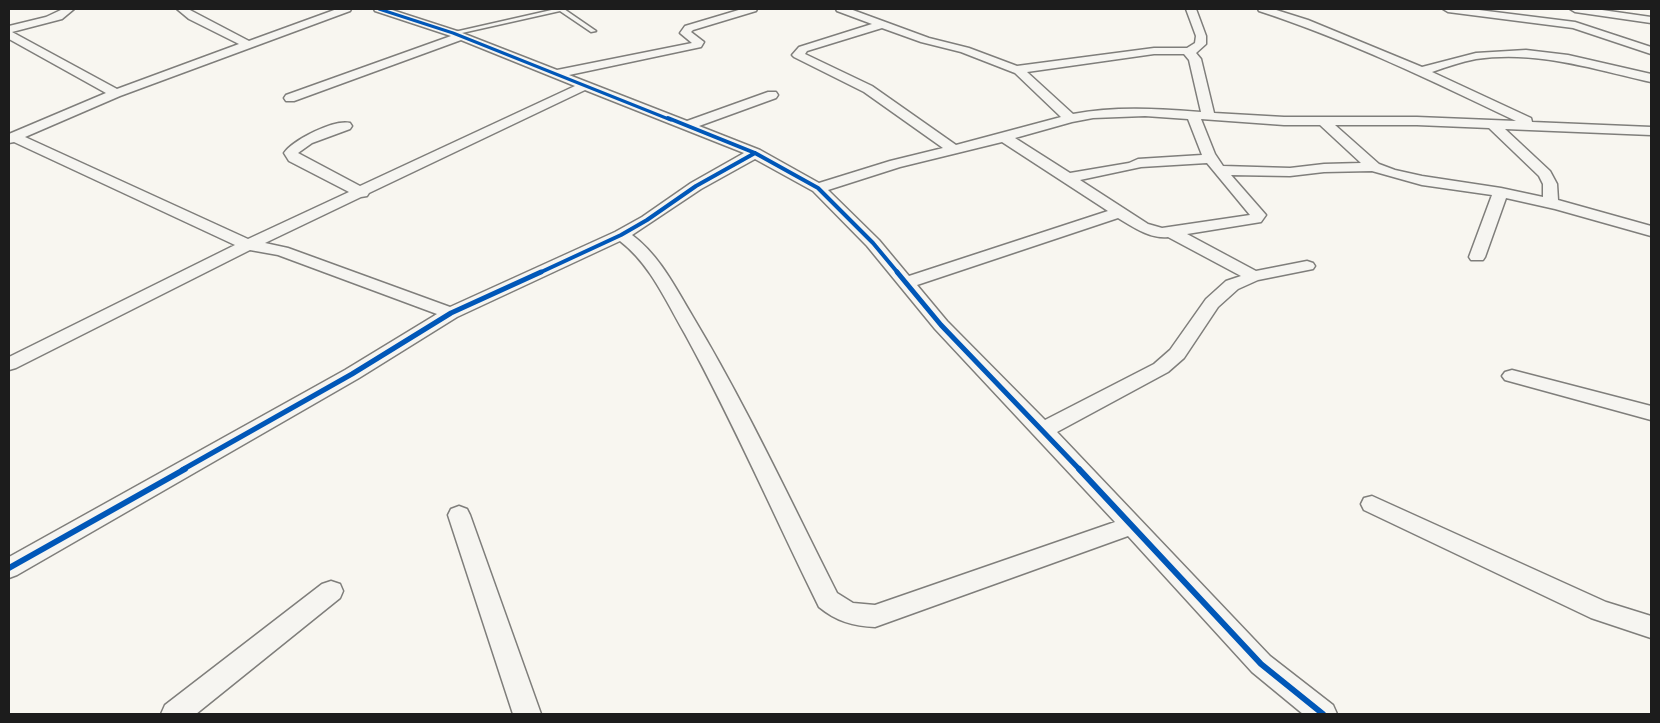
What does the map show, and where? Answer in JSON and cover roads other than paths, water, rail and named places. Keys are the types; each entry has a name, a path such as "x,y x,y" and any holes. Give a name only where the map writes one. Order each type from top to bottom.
{"street":[{"path":"9,30 57,16 67,12 69,9"},
{"path":"182,9 193,17 246,44"},
{"path":"11,138 116,93 346,9"},
{"path":"379,9 457,34 755,153 818,188 873,243 941,325 1043,430 1262,664 1323,714"},
{"path":"557,74 697,45 698,42 685,33 685,30 752,9"},
{"path":"841,9 924,40 965,50 1018,70 1070,118"},
{"path":"1189,52 1200,44 1201,36 1191,9"},
{"path":"1263,9 1304,22 1421,71 1533,125"},
{"path":"1448,9 1575,25 1651,51"},
{"path":"1575,25 1575,9 1651,20"},
{"path":"882,24 803,49 798,55 868,89 953,150"},
{"path":"290,98 457,34"},
{"path":"9,35 116,93"},
{"path":"1018,70 1154,51 1178,50 1189,52 1195,59 1209,117"},
{"path":"1421,71 1486,54 1528,54 1573,60 1651,78"},
{"path":"9,364 248,245 362,193 586,85"},
{"path":"686,126 772,95"},
{"path":"818,188 895,164 1004,137 1070,118 1093,114 1145,112 1324,122 1417,121 1649,132"},
{"path":"1004,137 1153,232 1173,233 1257,218 1258,215 1215,165 1193,115"},
{"path":"1324,122 1374,168"},
{"path":"1492,124 1545,174 1550,184 1551,202"},
{"path":"345,126 304,142 295,147 291,153 294,158 362,193"},
{"path":"11,138 248,245 282,251 451,313"},
{"path":"9,568 352,374 451,313 621,235 647,220 696,186 755,153"},
{"path":"1067,178 1127,167 1138,163 1215,165 1290,172 1324,168 1374,168 1395,175 1551,202 1651,232"},
{"path":"1477,257 1501,192"},
{"path":"905,283 1120,212"},
{"path":"1173,233 1254,276"},
{"path":"621,235 640,249 652,263 687,322 712,366 828,600 841,612 857,616 875,616 1132,525"},
{"path":"1043,430 1161,368 1177,354 1212,303 1232,285 1254,276 1307,266"},
{"path":"1512,376 1651,413"},
{"path":"1372,504 1600,611 1651,627"},
{"path":"459,515 527,714"},
{"path":"175,714 331,591"}],"lane":[{"path":"457,34 561,9 593,31"}]}
